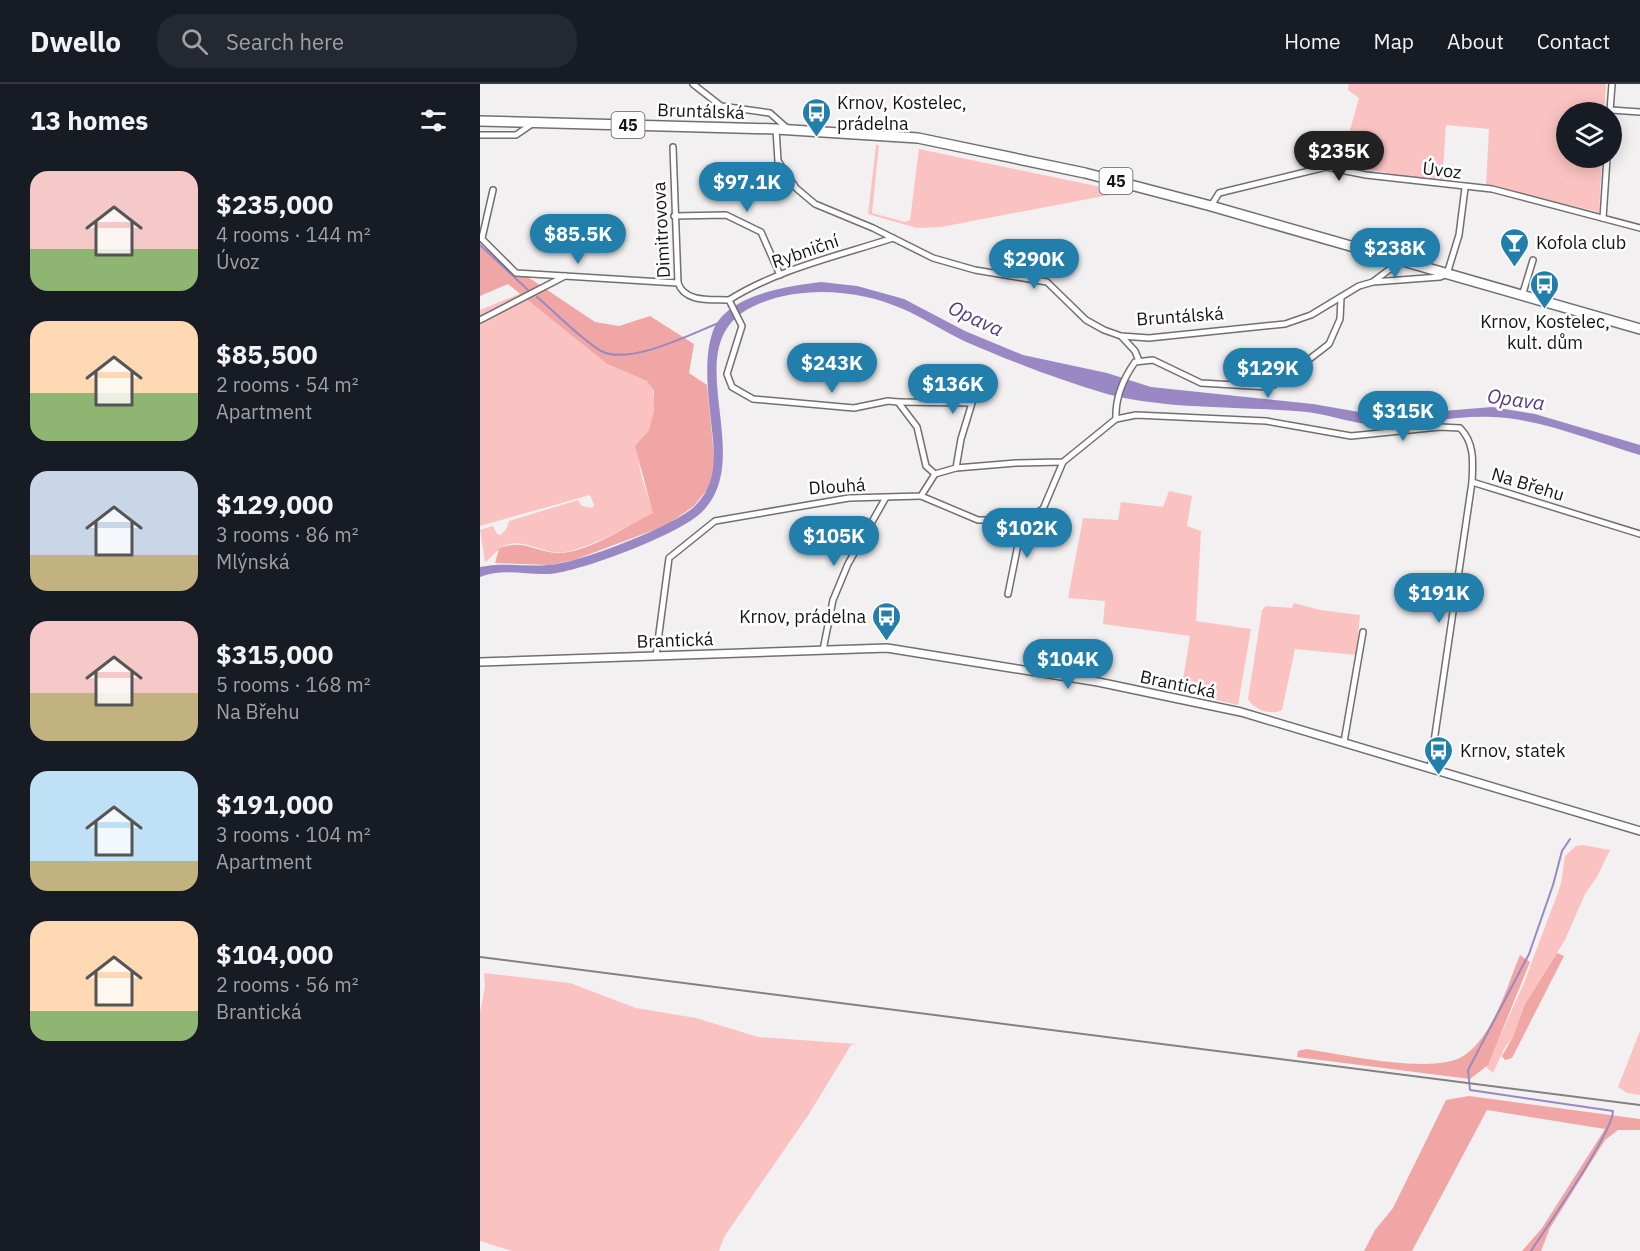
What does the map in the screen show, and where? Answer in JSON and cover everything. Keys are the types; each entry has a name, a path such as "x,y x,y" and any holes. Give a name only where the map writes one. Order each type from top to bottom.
{"main road":[{"name":"Bruntálská","path":"480,121 776,129 918,138 1085,173 1211,206 1640,329"}],"street":[{"path":"693,84 721,106 770,114 789,130"},
{"path":"1611,102 1612,84"},
{"path":"1622,111 1640,112"},
{"path":"480,135 516,135 535,123"},
{"name":"Bruntálská","path":"776,129 778,161 796,188 815,204 933,258 975,270 1047,282 1086,320 1121,336 1149,338 1285,324 1311,315 1359,286 1373,282 1440,277 1447,274"},
{"name":"Dimitrovova","path":"674,147 674,216 680,291 689,297 731,302"},
{"name":"Úvoz","path":"1211,206 1219,193 1326,168 1465,188 1492,189 1640,228"},
{"path":"1604,218 1606,168"},
{"path":"1447,274 1459,235 1465,188"},
{"path":"493,190 481,237 516,273 678,283"},
{"path":"674,216 726,215 761,232 780,275"},
{"name":"Rybniční","path":"731,302 751,286 893,238"},
{"name":"Bruntálská","path":"1373,282 1390,269 1394,258"},
{"path":"1522,296 1533,260"},
{"path":"480,320 566,276"},
{"path":"1064,462 956,468 935,474 921,496 978,520 1023,520 1043,509 1064,462 1116,419 1116,405 1126,373 1135,362 1153,360 1201,383 1268,387 1281,381 1329,345 1340,319 1341,298"},
{"path":"731,302 742,326 727,374 732,387 742,395 753,399 854,408 888,401 972,403 960,439 956,468"},
{"path":"1121,336 1135,351 1139,361"},
{"path":"898,402 917,428 926,466 935,474"},
{"name":"Na Břehu","path":"1116,419 1136,415 1266,421 1351,436 1440,427 1460,428 1468,438 1473,454 1472,482 1640,534"},
{"path":"1430,770 1472,482"},
{"name":"Dlouhá","path":"656,656 669,558 715,521 849,498 885,499 921,496"},
{"path":"823,650 833,600 848,564 885,499"},
{"path":"1008,594 1023,520"},
{"path":"1344,742 1363,632"},
{"name":"Brantická","path":"480,662 887,648 1098,682 1241,712 1640,831"}],"shaded area":[{"path":"1349,84 1606,84 1605,102 1556,102 1556,168 1601,168 1599,212 1486,185 1489,129 1446,125 1442,182 1340,165 1359,98 1348,90"},
{"path":"876,145 879,145 872,213 905,222 910,220 919,149 1125,192 941,227 917,228 868,214"},
{"path":"480,245 595,322 619,326 650,316 694,344 689,373 707,385 715,465 710,486 694,506 667,525 574,560 550,565 495,563 499,549 508,546 523,546 554,553 575,551 609,537 653,513 635,446 649,430 654,411 654,391 647,381 607,364 508,284 480,296"},
{"path":"821,282 857,286 904,299 965,331 1023,355 1107,373 1151,387 1313,404 1382,416 1492,407 1535,414 1640,445 1640,455 1549,426 1493,417 1372,425 1307,412 1180,405 1130,399 1089,389 1017,363 964,341 886,302 848,294 809,292 771,299 754,306 731,323 719,346 717,373 723,461 717,488 702,512 673,531 652,541 583,567 549,574 505,572 480,577 480,567 548,565 602,551 668,524 695,506 707,489 713,470 714,451 707,369 709,345 718,321 729,310 758,295 792,286"},
{"path":"521,293 607,364 647,381 651,386 655,398 655,411 649,430 642,439 639,459 642,477 654,513 599,541 577,549 557,553 513,543 503,547 485,562 480,530 493,526 497,534 501,535 509,521 578,500 582,506 592,508 594,505 590,495 480,526 480,310"},
{"path":"1169,491 1192,496 1187,526 1201,531 1196,621 1251,629 1238,705 1181,692 1190,636 1103,624 1105,601 1068,598 1083,518 1118,520 1121,502 1163,507"},
{"path":"1294,603 1320,610 1360,615 1356,655 1295,649 1282,710 1263,711 1248,699 1262,610 1266,606 1292,608"},
{"path":"1583,845 1610,850 1597,877 1585,894 1565,940 1525,1004 1513,1037 1505,1047 1493,1073 1486,1067 1524,983 1561,884 1565,856 1576,846"},
{"path":"1557,953 1564,956 1512,1058 1505,1060 1502,1056 1513,1037 1525,1004"},
{"path":"1520,955 1530,962 1488,1065 1470,1079 1297,1057 1298,1051 1306,1049 1388,1062 1433,1064 1451,1061 1465,1055 1484,1035 1492,1022"},
{"path":"484,973 570,983 636,1008 696,1018 758,1037 857,1044 851,1045 809,1114 724,1237 719,1251 512,1251 480,1241 480,1012 485,987"},
{"path":"1640,1031 1640,1095 1627,1093 1618,1087"},
{"path":"1469,1096 1640,1119 1640,1130 1618,1130 1605,1140 1550,1228 1541,1251 1522,1251 1542,1228 1605,1129 1487,1110 1412,1251 1364,1251 1375,1230 1393,1208 1446,1100"}],"waterway":[{"path":"480,245 528,290"},
{"path":"537,297 594,346 613,355 661,346 721,322"},
{"path":"1531,1251 1591,1158 1610,1122 1613,1111 1470,1090 1468,1070 1529,954 1553,885 1562,851 1570,839"}],"railway":[{"path":"480,957 1640,1105"}],"place":[{"name":"Krnov, Kostelec, prádelna","path":"816,138"},
{"name":"Kofola club","path":"1515,268"},
{"name":"Krnov, Kostelec, kult. dům","path":"1545,310"},
{"name":"Krnov, prádelna","path":"887,642"},
{"name":"Krnov, statek","path":"1439,776"}],"water label":[{"name":"Opava","path":"976,318"},
{"name":"Opava","path":"1516,399"}]}
